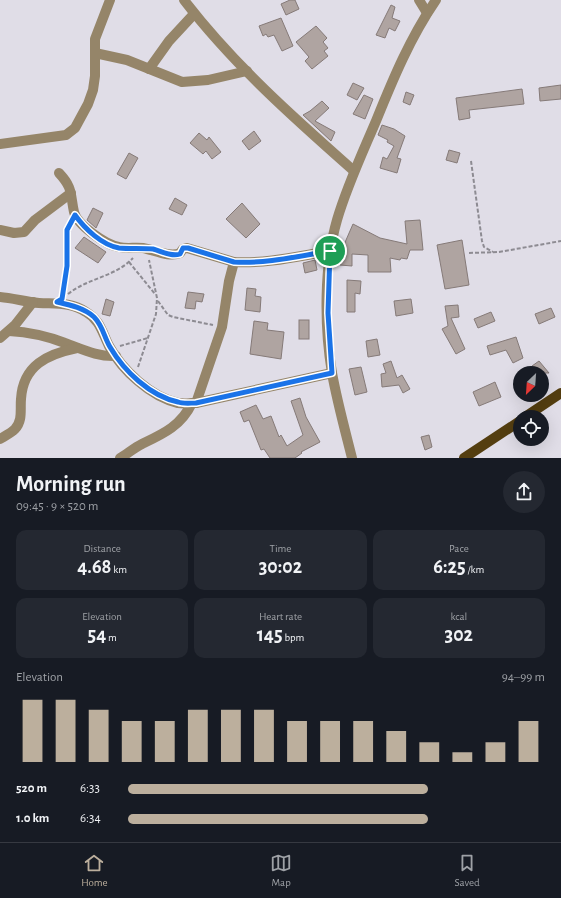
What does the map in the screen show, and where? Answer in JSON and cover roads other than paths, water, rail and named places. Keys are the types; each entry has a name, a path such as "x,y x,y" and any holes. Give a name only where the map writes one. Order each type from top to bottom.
{"main road":[{"path":"536,410 561,393"},
{"path":"464,458 513,426"}],"street":[{"path":"0,144 66,135 75,128 88,104 93,90 95,76 95,39 110,0"},
{"path":"184,0 202,25 247,70 354,171"},
{"path":"419,0 427,13"},
{"path":"352,458 332,373 328,313 330,251 337,221 354,171 408,46 436,0"},
{"path":"149,68 169,41 194,14"},
{"path":"95,53 127,60 182,82 208,80 247,70"},
{"path":"59,173 65,180 71,193 75,215 92,233 118,248 145,248 173,255 180,254 183,248 188,248 234,262 278,260 330,251"},
{"path":"0,230 14,233 24,232 35,220 71,193"},
{"path":"120,458 140,445 167,432 184,417 194,403 222,327 229,281 234,262"},
{"path":"0,296 33,302 57,302 71,305 85,311 99,323 113,352 134,376 149,390 163,398 179,403 194,403 332,373"},
{"path":"0,338 9,331 33,302"},
{"path":"9,331 27,332 93,354 113,352"},
{"path":"0,439 12,432 20,421 21,397 32,369 42,359 77,348"}]}
